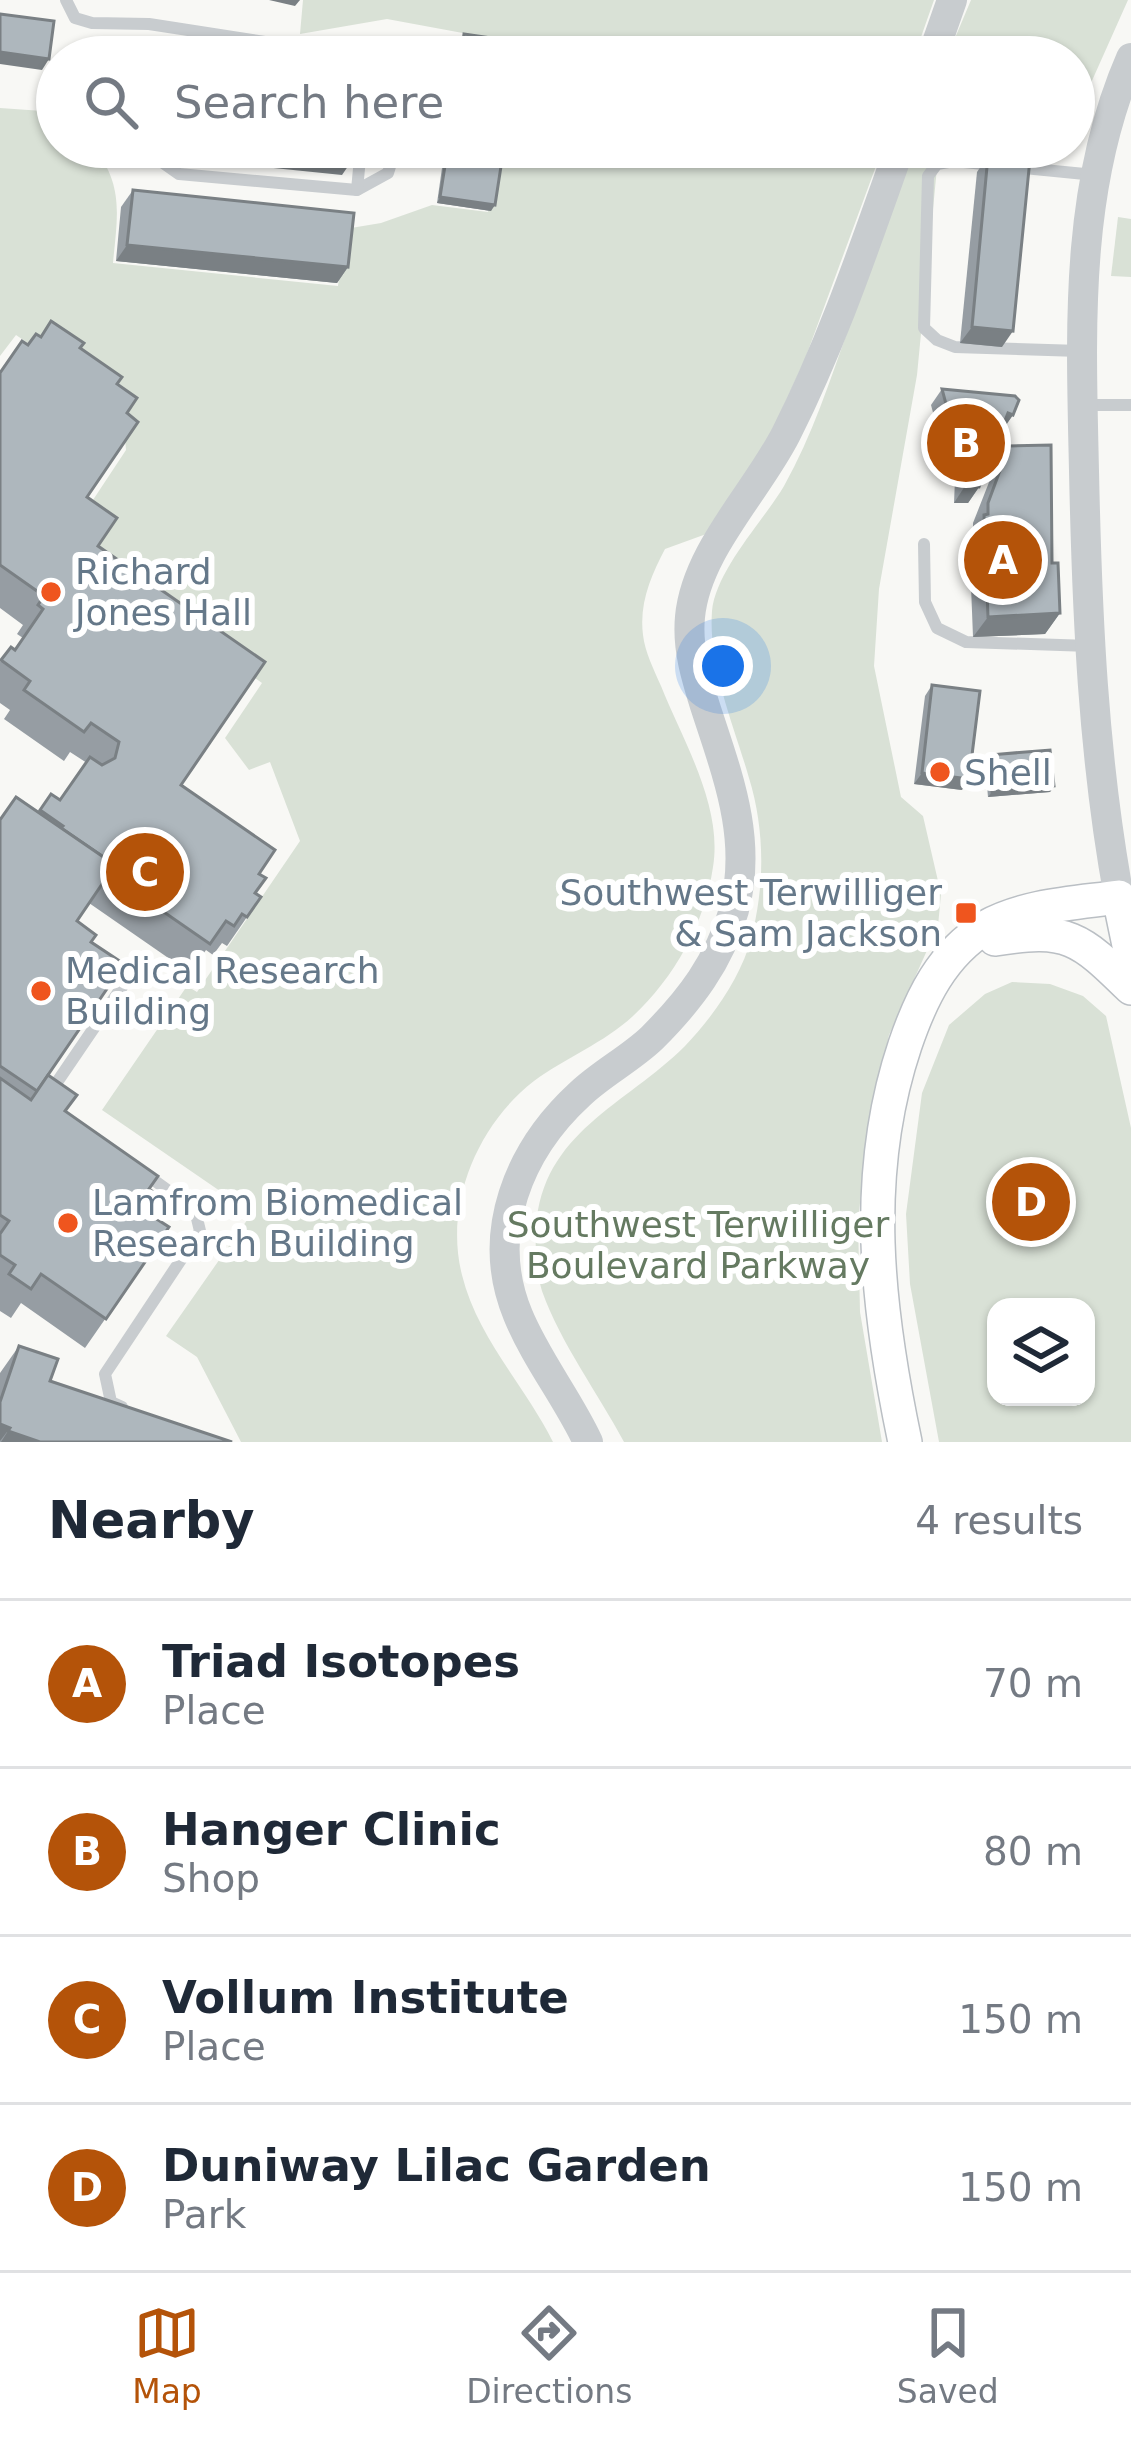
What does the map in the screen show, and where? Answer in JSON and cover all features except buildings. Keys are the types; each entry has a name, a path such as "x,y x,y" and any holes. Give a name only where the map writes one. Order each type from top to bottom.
{"main road":[{"path":"905,1442 879,1283 876,1176 891,1091 909,1031 933,980 964,944 1012,916 1119,897 1131,955"},
{"path":"964,944 1036,934 1074,939 1131,988"}],"street":[{"path":"939,36 952,0"},
{"path":"1119,897 1100,772 1091,646 1082,351 1084,268 1095,175 1115,95 1131,58"},
{"path":"588,1442 518,1315 505,1240 512,1193 530,1154 565,1108 649,1040 694,992 724,941 740,877 742,846 737,806 694,672 689,620 693,597 712,550 769,467 829,343 892,168"}],"lane":[{"path":"65,0 75,18 92,23 149,24 227,36"},
{"path":"170,168 179,174 357,190 389,168"},
{"path":"357,190 359,168"},
{"path":"934,168 928,176 924,328 937,340 955,346 1082,351"},
{"path":"1024,168 1095,175"},
{"path":"1083,405 1131,405"},
{"path":"924,544 925,602 937,628 966,642 1091,646"},
{"path":"52,1106 51,1088 128,978"},
{"path":"123,1158 195,1210 200,1231 105,1374 111,1402 131,1411"}],"green space":[{"path":"303,0 934,0 921,36 479,36 387,19 300,34"},
{"path":"971,0 1128,0 1095,74 1095,36 956,36"},
{"path":"0,108 36,111 36,168 106,168 117,217 113,263 338,286 345,229 381,223 432,205 488,212 494,168 875,168 805,359 775,425 709,533 665,549 645,601 646,648 699,774 712,821 713,867 695,929 674,967 633,1016 514,1099 481,1143 462,1194 458,1248 469,1298 553,1442 241,1442 197,1357 166,1336 252,1213 102,1110 187,986 197,992 300,841 270,762 249,770 225,738 262,683 98,565 100,546 89,525 89,506 126,450 124,426 106,396 16,335 0,356"},
{"name":"Southwest Terwilliger Boulevard Parkway","path":"904,168 937,168 917,375 879,589 874,666 901,797 923,816 941,894 938,926 889,1035 869,1122 858,1221 860,1312 882,1442 624,1442 569,1349 542,1291 536,1228 542,1195 570,1144 695,1035 724,996 746,953 759,899 760,838 754,798 718,674 712,611 722,579 784,486 835,368"},
{"path":"1118,217 1131,219 1131,277 1111,276"},
{"path":"1012,982 1050,984 1083,996 1106,1016 1131,1128 1131,1442 939,1442 910,1284 906,1214 922,1093 949,1025 985,994"}],"place":[{"name":"Hanger Clinic","path":"966,443"},
{"name":"Triad Isotopes","path":"1003,560"},
{"name":"Richard Jones Hall","path":"51,592"},
{"name":"Shell","path":"940,772"},
{"name":"Vollum Institute","path":"145,872"},
{"name":"Southwest Terwilliger & Sam Jackson","path":"966,913"},
{"name":"Medical Research Building","path":"41,991"},
{"name":"Duniway Lilac Garden","path":"1031,1202"},
{"name":"Lamfrom Biomedical Research Building","path":"68,1223"}]}
